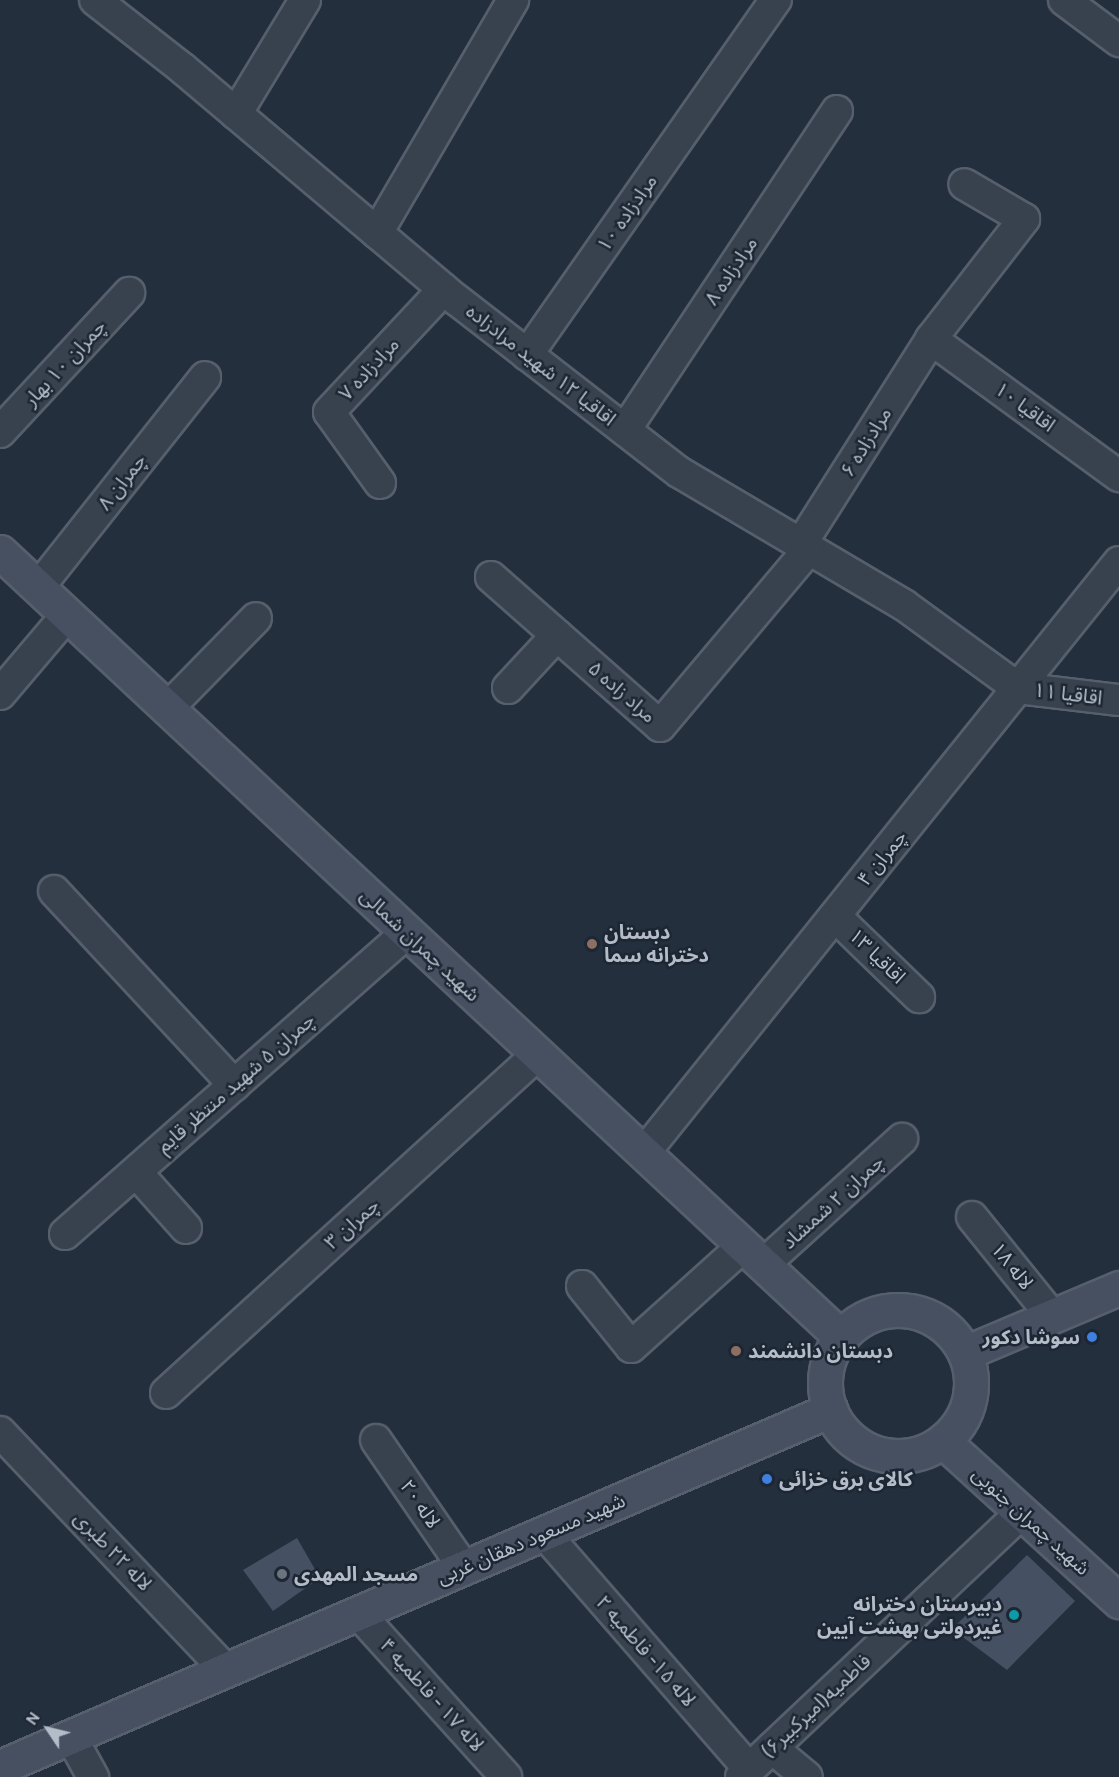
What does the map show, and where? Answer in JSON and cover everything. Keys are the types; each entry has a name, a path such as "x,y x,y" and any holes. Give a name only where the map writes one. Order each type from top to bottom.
{"main road":[{"name":"شهید چمران شمالی","path":"2,559 38,588 841,1337"},
{"path":"965,1353 1119,1288"},
{"path":"908,1310 938,1323 951,1333 965,1353 971,1376 969,1401 960,1423 943,1441 919,1453 892,1456 866,1450 844,1433 830,1410 825,1372 841,1337 860,1321 875,1314 908,1310"},
{"name":"شهید مسعود دهقان غربی","path":"0,1767 830,1410"},
{"name":"شهید چمران جنوبی","path":"943,1441 1119,1601"}],"street":[{"name":"اقاقیا ۱۲ شهید مرادزاده","path":"95,0 236,114 444,289 680,472 904,605 1018,688"},
{"path":"236,114 305,0"},
{"path":"377,233 513,0"},
{"name":"مرادزاده ۱۰","path":"527,355 776,0"},
{"path":"1064,0 1119,41"},
{"name":"مرادزاده ۸","path":"625,430 837,111"},
{"name":"مرادزاده ۶","path":"805,547 931,339 1023,219 963,184"},
{"name":"مرادزاده ۷","path":"380,483 329,412 444,289"},
{"name":"چمران ۱۰ بهار","path":"0,432 129,293"},
{"name":"اقاقیا ۱۰","path":"931,339 1119,476"},
{"name":"چمران ۸","path":"38,588 205,377"},
{"name":"مراد زاده ۵","path":"491,577 660,726 805,547"},
{"name":"چمران ۴","path":"644,1153 1119,562"},
{"path":"0,694 67,615"},
{"path":"167,709 256,618"},
{"path":"508,688 557,635"},
{"name":"اقاقیا ۱۱","path":"1018,688 1119,700"},
{"path":"54,891 234,1085"},
{"name":"اقاقیا ۱۳","path":"836,915 919,997"},
{"name":"چمران ۵ شهید منتظر قایم","path":"65,1234 407,932"},
{"name":"چمران ۳","path":"166,1393 538,1054"},
{"name":"چمران ۲ شمشاد","path":"582,1286 631,1347 902,1140"},
{"path":"136,1172 186,1228"},
{"name":"لاله ۱۸","path":"972,1217 1052,1316"},
{"name":"لاله ۲۲ طبری","path":"0,1432 226,1670"},
{"name":"لاله ۲۰","path":"376,1440 464,1568"},
{"name":"فاطمیه(امیرکبیر۶)","path":"745,1773 1022,1512"},
{"name":"لاله ۱۵- فاطمیه ۲","path":"544,1533 745,1773"},
{"name":"لاله ۱۷ - فاطمیه ۴","path":"358,1613 506,1777"},
{"path":"71,1737 93,1777"},
{"path":"772,1748 807,1777"}],"building":[{"name":"مسجد المهدی","path":"297,1538 320,1578 273,1611 243,1570"},
{"name":"دبیرستان دخترانه غیردولتی بهشت آیین","path":"1027,1555 1075,1601 1007,1670 952,1629"}],"place":[{"name":"دبستان دخترانه سما","path":"592,944"},
{"name":"سوشا دکور","path":"1092,1337"},
{"name":"دبستان دانشمند","path":"736,1351"},
{"name":"کالای برق خزائی","path":"767,1479"},
{"name":"مسجد المهدی","path":"282,1574"},
{"name":"دبیرستان دخترانه غیردولتی بهشت آیین","path":"1014,1615"}]}
